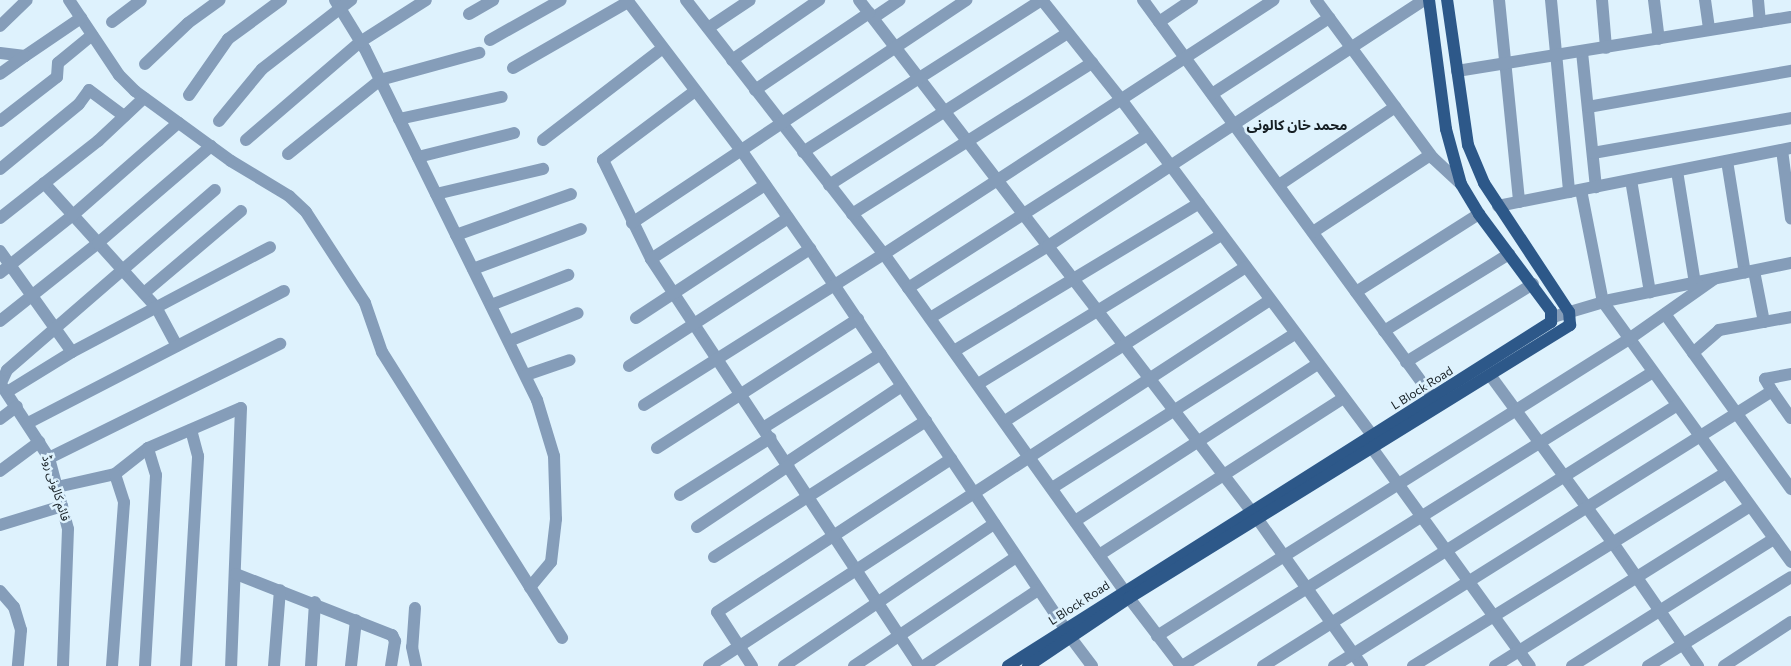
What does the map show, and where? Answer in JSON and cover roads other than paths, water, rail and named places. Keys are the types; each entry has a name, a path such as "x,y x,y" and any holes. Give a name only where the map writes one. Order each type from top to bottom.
{"main road":[{"path":"1429,0 1446,129 1461,184 1479,214 1533,284 1553,317"},
{"path":"1447,0 1468,145 1484,183 1569,312"},
{"name":"L Block Road","path":"1008,666 1068,633 1372,442 1490,375 1570,325 1569,312"},
{"name":"L Block Road","path":"1372,442 1433,398 1551,322 1553,317"},
{"name":"L Block Road","path":"1028,666 1068,633"}],"street":[{"path":"1,24 27,0"},
{"path":"69,0 119,75 144,98 211,146 289,196 306,212 365,303 382,352 562,638"},
{"path":"112,22 141,0"},
{"path":"145,64 188,22 220,0"},
{"path":"189,94 228,39 281,0"},
{"path":"219,121 262,69 337,5 351,0"},
{"path":"246,140 360,42 426,0"},
{"path":"469,14 494,0"},
{"path":"490,40 561,0"},
{"path":"686,0 754,90 884,254 1030,456 1126,595 1181,666 1653,372"},
{"path":"708,28 750,0"},
{"path":"732,60 819,0"},
{"path":"754,90 866,7 900,0"},
{"path":"632,223 780,122 967,0"},
{"path":"1143,0 1236,124 1433,398"},
{"path":"1159,22 1192,0"},
{"path":"644,405 884,254 1184,56 1273,0"},
{"path":"1316,0 1430,155 1461,184"},
{"path":"930,318 1048,246 1352,49 1424,0"},
{"path":"1499,0 1519,202"},
{"path":"1551,0 1556,56 1575,191 1603,302 1791,562"},
{"path":"1602,0 1606,48"},
{"path":"1654,0 1659,39"},
{"path":"1705,0 1709,30"},
{"path":"1758,0 1760,22"},
{"path":"512,68 628,1 741,150 810,248 1038,590 1092,666"},
{"path":"803,152 922,80 1046,1 1068,33 1172,166 1221,235 1344,398 1397,483 1530,666"},
{"path":"337,5 360,42 380,80 537,400 554,456 556,518 551,562 530,587"},
{"path":"866,7 1255,516 1362,666"},
{"path":"1457,71 1791,17"},
{"path":"0,74 81,18"},
{"path":"1212,94 1329,18"},
{"path":"829,185 1068,33"},
{"path":"0,121 58,77 58,63 92,35"},
{"path":"543,140 664,48"},
{"path":"1582,52 1596,187"},
{"path":"0,53 24,56"},
{"path":"288,154 380,80 479,53"},
{"path":"852,214 1092,63"},
{"path":"1588,107 1791,71"},
{"path":"0,168 79,104 89,90 124,116"},
{"path":"695,90 603,160 651,259 718,358 919,666"},
{"path":"399,119 502,97"},
{"path":"0,218 144,98"},
{"path":"1279,185 1395,108"},
{"path":"1593,153 1791,118"},
{"path":"5,269 74,215 178,123"},
{"path":"418,157 514,133"},
{"path":"908,288 1147,135"},
{"path":"0,321 98,243 211,146"},
{"path":"1498,206 1787,149 1791,218"},
{"path":"1313,232 1430,155"},
{"path":"1727,161 1750,272 1764,322"},
{"path":"436,194 543,169"},
{"path":"1677,171 1695,283"},
{"path":"1631,180 1650,292"},
{"path":"44,183 156,307 177,346"},
{"path":"651,259 765,185"},
{"path":"3,386 7,370 215,190"},
{"path":"456,235 571,194"},
{"path":"954,351 1199,203"},
{"path":"144,293 242,212"},
{"path":"1356,292 1479,214"},
{"path":"636,318 788,218"},
{"path":"473,270 581,229"},
{"path":"978,384 1221,235"},
{"path":"3,386 72,352 270,247"},
{"path":"629,366 810,248"},
{"path":"0,251 5,269 31,296 72,352"},
{"path":"1384,331 1508,254"},
{"path":"1553,317 1603,302 1791,263"},
{"path":"1005,421 1246,267"},
{"path":"491,305 568,275"},
{"path":"1157,636 1397,483 1630,339 1714,279"},
{"path":"1406,362 1533,284"},
{"path":"28,423 284,291"},
{"path":"709,666 740,648 973,492 1270,300"},
{"path":"509,341 578,313"},
{"path":"1665,314 1791,490"},
{"path":"1693,353 1719,330 1791,317"},
{"path":"657,448 858,319"},
{"path":"1052,488 1295,334"},
{"path":"49,458 280,344"},
{"path":"680,496 766,433 881,354"},
{"path":"526,375 570,360"},
{"path":"1075,521 1199,443 1318,364"},
{"path":"1791,374 1765,379 1791,418"},
{"path":"1490,375 1613,543 1698,666"},
{"name":"قائم کالونی روڈ","path":"3,386 49,458 68,530 63,666"},
{"path":"697,527 902,386"},
{"path":"1334,666 1588,509 1772,391"},
{"path":"1099,555 1344,398"},
{"path":"1263,666 1445,549 1677,405"},
{"path":"0,419 17,406"},
{"path":"58,487 116,474 148,448 241,408 231,666"},
{"path":"714,557 926,421"},
{"path":"186,666 198,456 191,430"},
{"path":"0,471 39,442"},
{"path":"145,666 156,475 148,448"},
{"path":"752,666 716,612 951,459"},
{"path":"1413,666 1726,473"},
{"path":"112,666 124,502 116,474"},
{"path":"0,525 62,506"},
{"path":"1495,666 1750,506"},
{"path":"784,666 994,524"},
{"path":"1572,666 1774,539"},
{"path":"854,666 1016,557"},
{"path":"236,574 316,602 392,635 395,641 391,666"},
{"path":"1648,666 1791,577"},
{"path":"274,666 280,590"},
{"path":"924,666 1038,590"},
{"path":"0,591 14,607 21,630 18,666"},
{"path":"311,666 316,602"},
{"path":"415,608 412,647 416,666"},
{"path":"351,666 356,620"},
{"path":"1724,666 1791,622"}],"district":[{"name":"محمد خان کالونی","path":"1297,125"}]}
